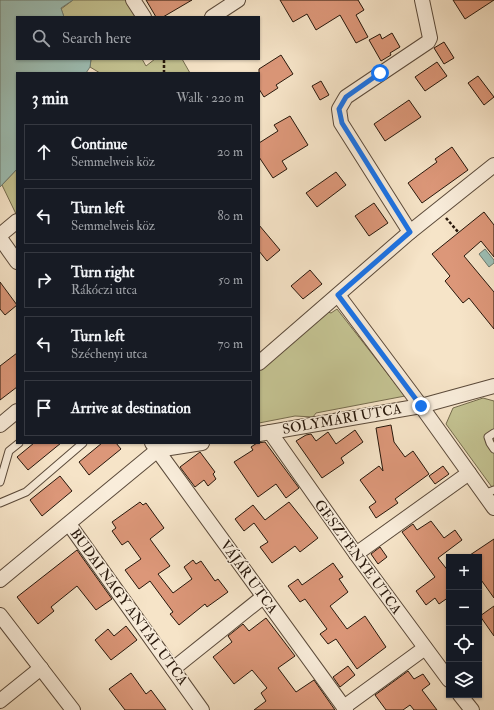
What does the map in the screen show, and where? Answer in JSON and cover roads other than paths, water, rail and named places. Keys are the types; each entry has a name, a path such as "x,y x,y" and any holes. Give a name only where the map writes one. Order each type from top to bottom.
{"street":[{"path":"133,0 143,16"},
{"path":"214,16 238,0"},
{"path":"410,232 342,123 339,109 346,97 428,42 430,38 422,0"},
{"path":"260,362 410,232 494,165"},
{"path":"0,234 16,222"},
{"path":"0,238 16,261"},
{"path":"338,295 469,473 489,492 494,508"},
{"name":"SOLYMÁRI UTCA","path":"264,433 421,406 494,386"},
{"path":"0,425 16,412"},
{"name":"GESZTENYE UTCA","path":"264,433 446,676"},
{"path":"0,580 69,524 158,445 180,444"},
{"name":"VÁJÁR UTCA","path":"158,445 263,597 345,708"},
{"path":"356,554 469,473"},
{"name":"BUDAI NAGY ANTAL UTCA","path":"69,524 202,710"},
{"path":"173,668 263,597"},
{"path":"0,615 73,710"},
{"path":"345,708 424,648"},
{"path":"0,701 41,668"},
{"path":"462,698 472,710"}],"lane":[{"path":"494,433 488,437 494,449"},
{"path":"0,482 9,451 18,444"},
{"path":"0,503 26,492 83,444"}],"water":[{"path":"0,0 73,0 61,8 64,16 16,16 16,60 91,60 90,67 87,72 16,72 16,170 0,187"},
{"path":"485,249 494,260 494,263 489,267 479,254"}]}
